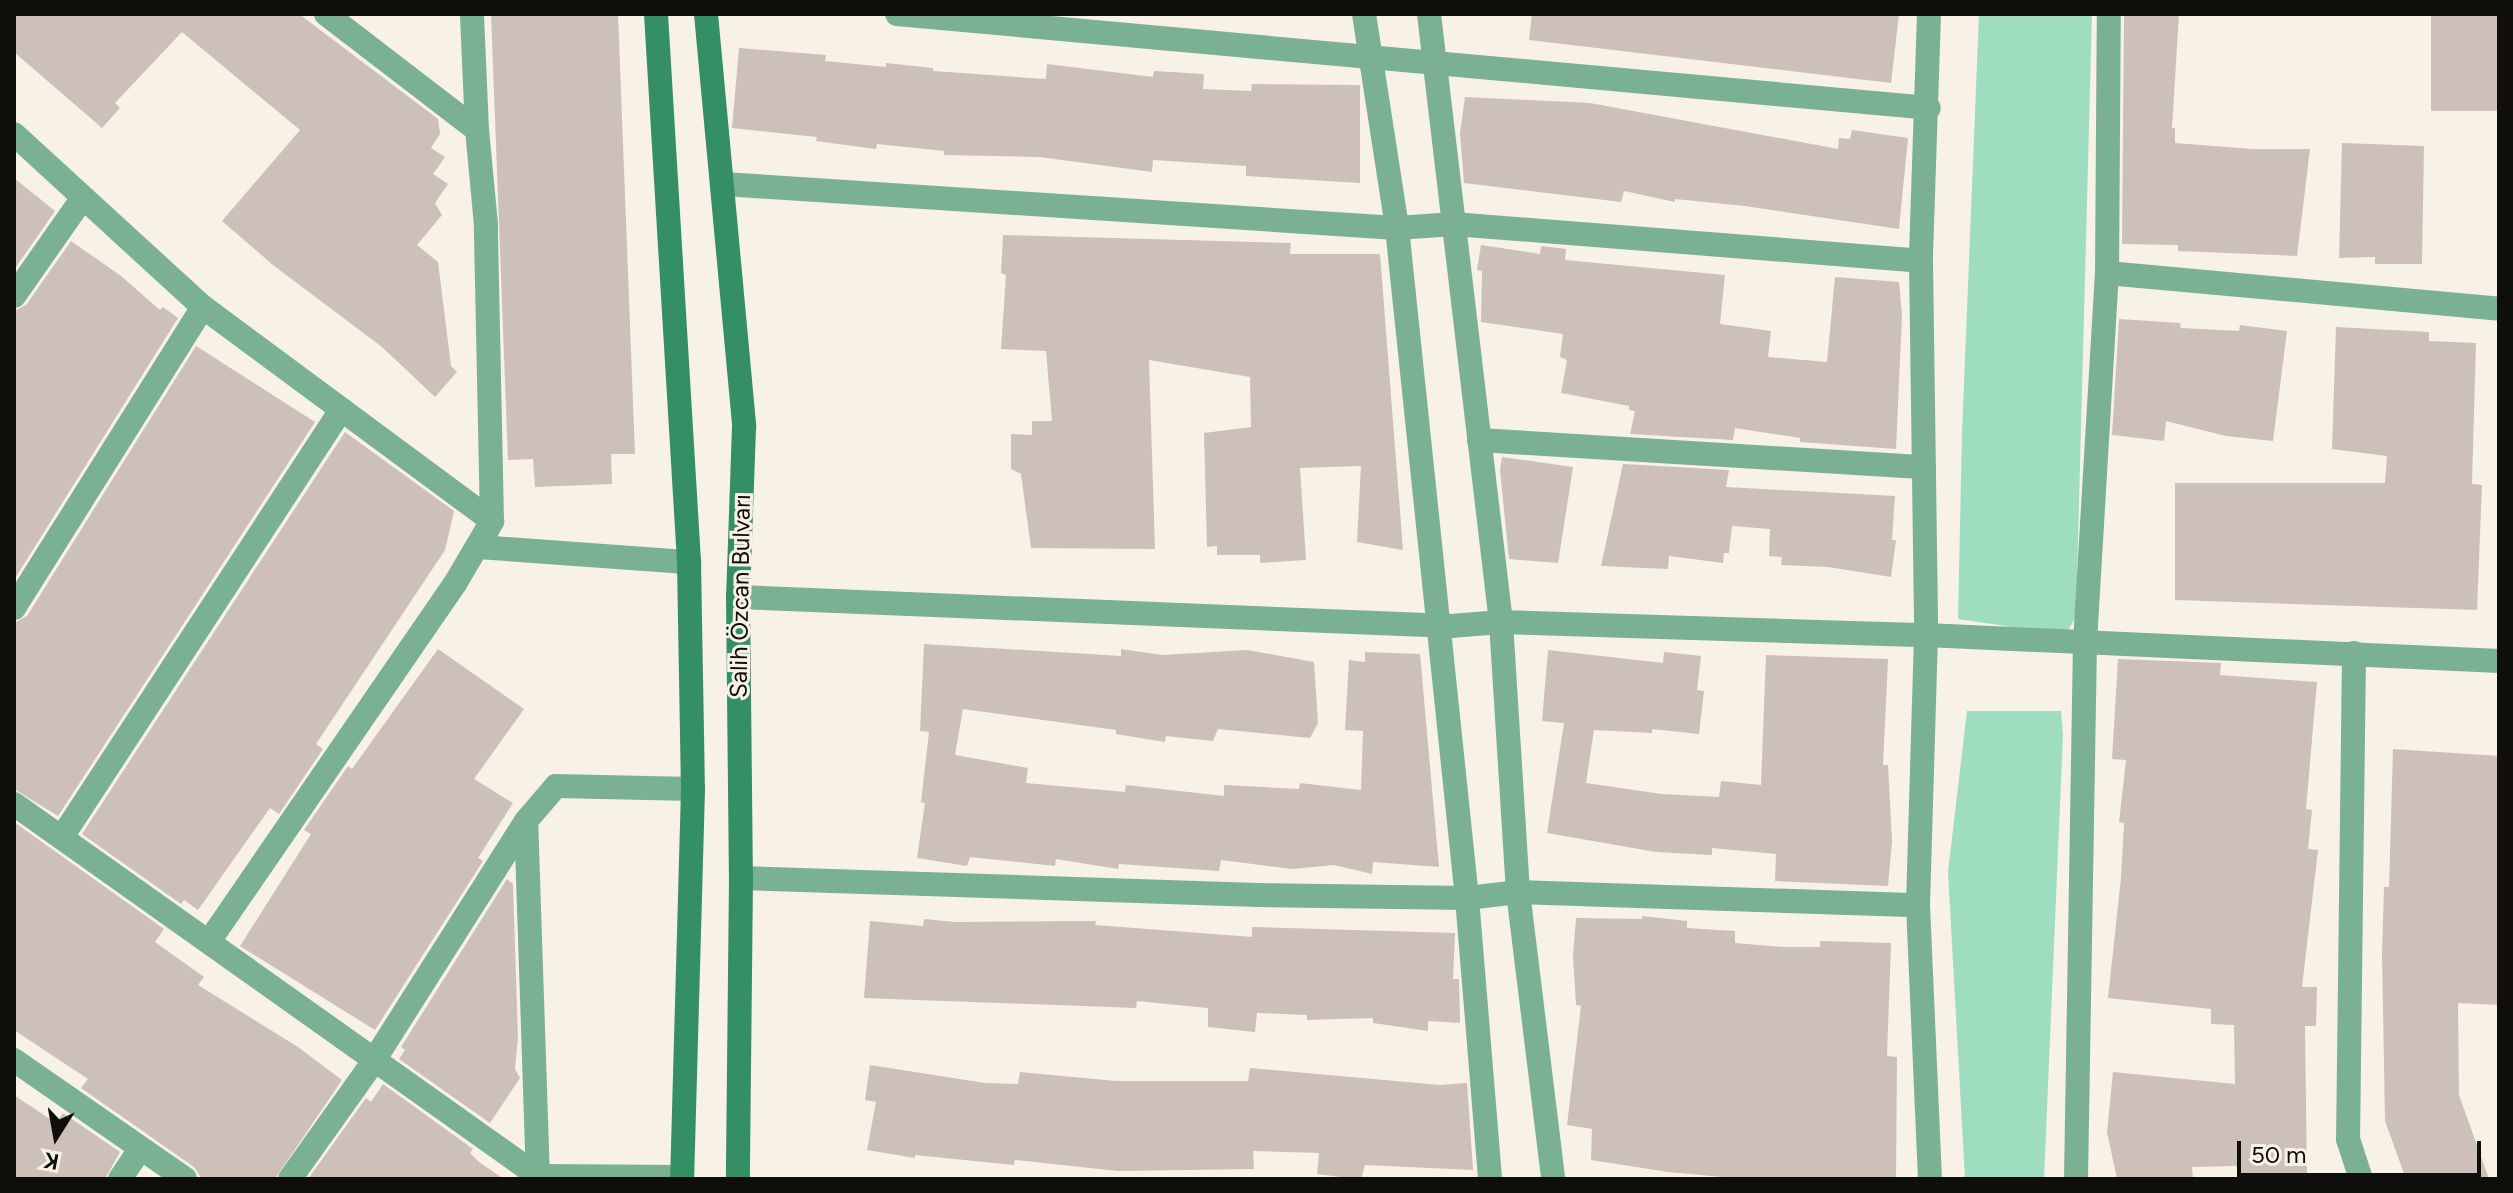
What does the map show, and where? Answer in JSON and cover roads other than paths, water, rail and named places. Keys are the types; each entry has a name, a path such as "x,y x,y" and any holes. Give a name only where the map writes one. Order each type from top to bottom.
{"main road":[{"name":"Salih Özcan Bulvarı","path":"656,14 689,562 693,789 682,1178"},
{"name":"Salih Özcan Bulvarı","path":"706,14 744,427 738,597 741,878 738,1179"}],"street":[{"path":"326,14 477,130"},
{"path":"472,14 477,130 486,225 492,521 478,547 689,562"},
{"path":"897,14 1368,54 1929,108"},
{"path":"1364,14 1397,228 1436,625 1467,898 1490,1179"},
{"path":"1429,14 1501,622 1518,892 1553,1179"},
{"path":"1929,14 1929,108 1921,261 1926,635 1918,905 1930,1179"},
{"path":"2076,1179 2085,642 2107,273 2109,14"},
{"path":"14,134 203,307 492,521"},
{"path":"724,184 1397,228 1454,224 1921,261"},
{"path":"14,296 82,199"},
{"path":"2107,273 2499,309"},
{"path":"14,608 203,307"},
{"path":"62,837 341,410"},
{"path":"1479,440 1924,467"},
{"path":"210,940 456,582 492,521"},
{"path":"738,597 1436,625 1501,622 1926,635 2499,661"},
{"path":"2354,653 2348,1139 2361,1179"},
{"path":"290,1179 373,1062 526,821 556,786 693,789"},
{"path":"14,804 210,940 373,1062 538,1177 682,1178"},
{"path":"526,821 538,1177"},
{"path":"741,878 1243,895 1467,898 1518,892 1918,905"},
{"path":"14,1060 185,1179"},
{"path":"120,1179 141,1148"}]}
